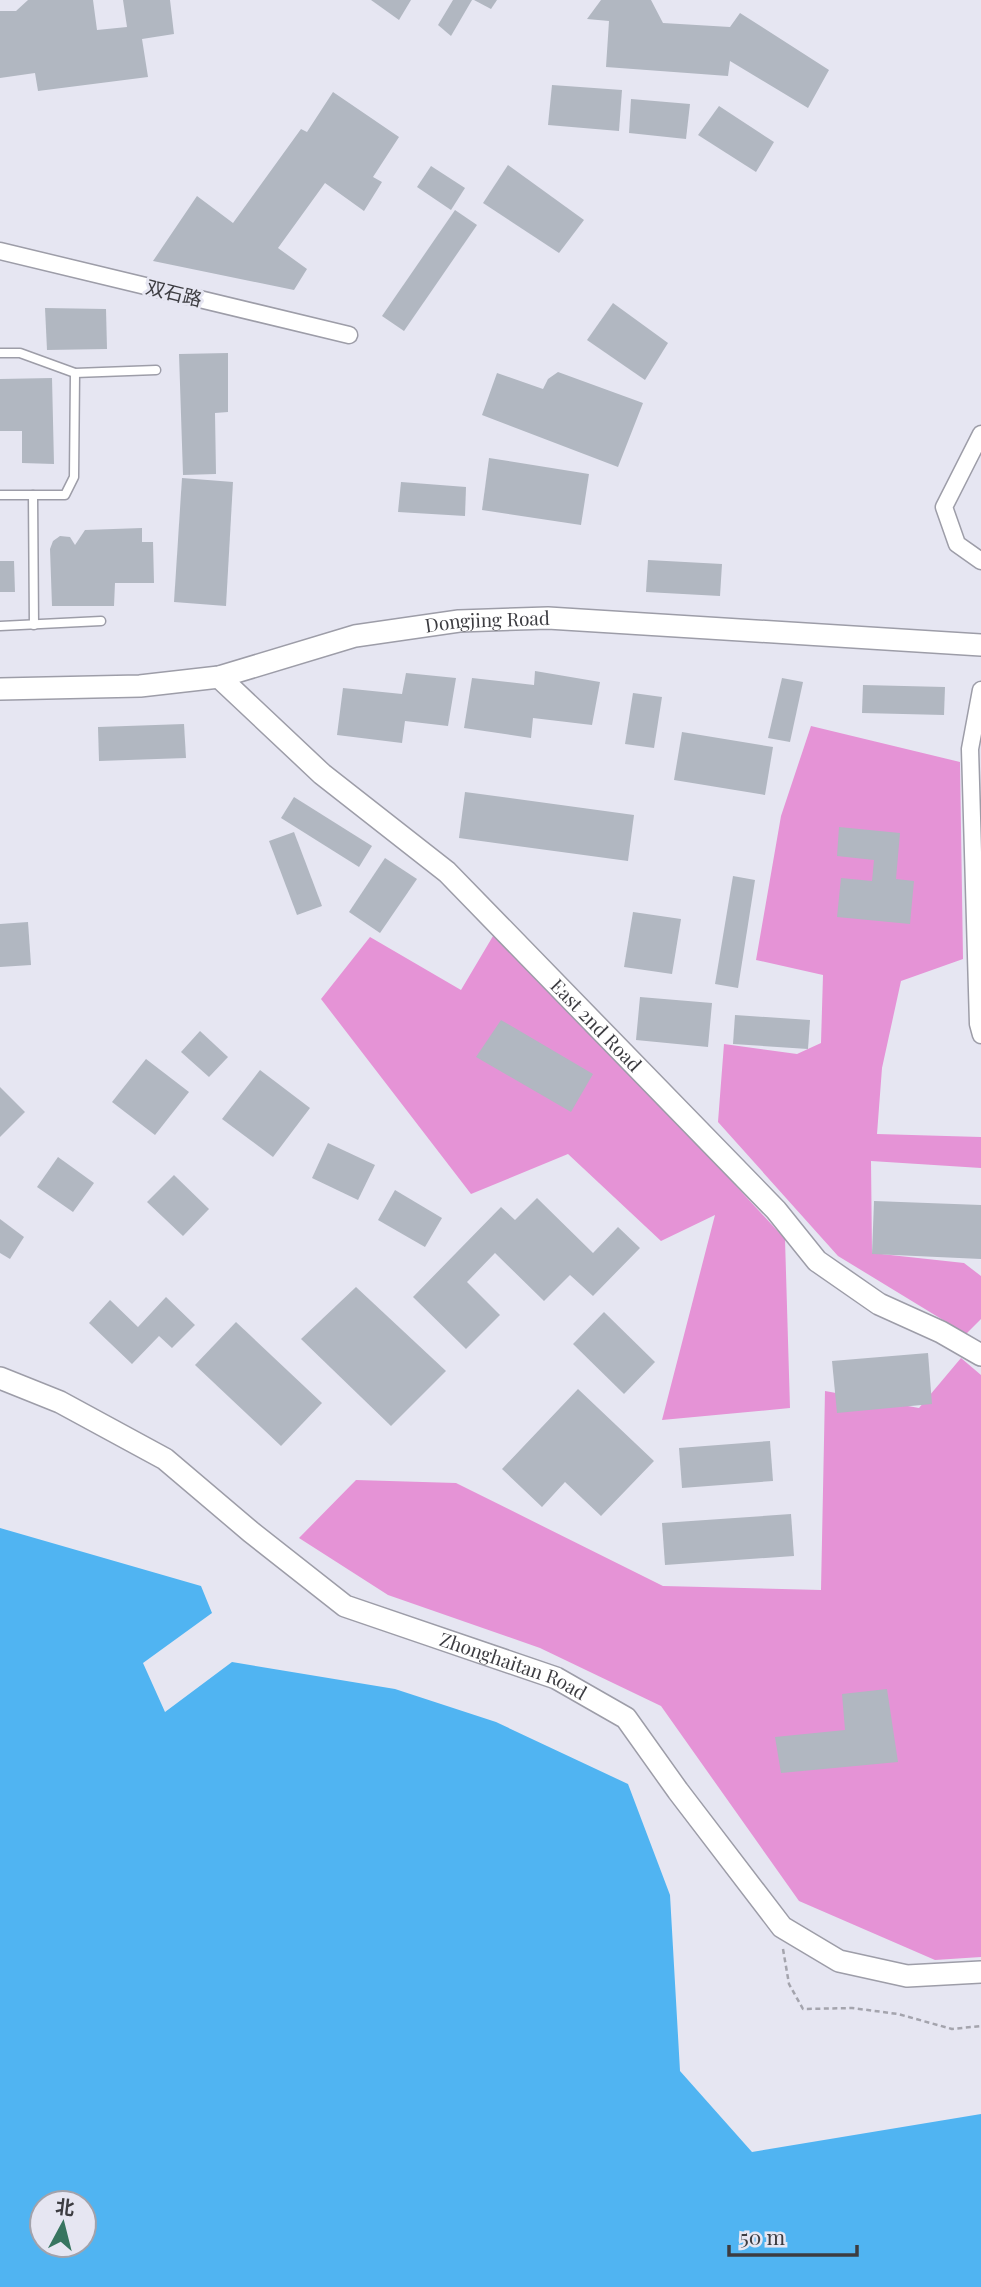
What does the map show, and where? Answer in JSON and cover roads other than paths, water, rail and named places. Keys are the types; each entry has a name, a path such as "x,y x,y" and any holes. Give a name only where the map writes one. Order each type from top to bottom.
{"main road":[{"name":"Dongjing Road","path":"0,689 140,686 219,677 355,636 459,621 548,618 981,645"},
{"name":"East 2nd Road","path":"219,677 323,774 447,872 776,1210 817,1261 879,1304 941,1332 981,1355"},
{"name":"Zhonghaitan Road","path":"0,1378 60,1402 165,1460 345,1606 556,1678 626,1718 782,1927 839,1961 852,1964 907,1976 981,1972"}],"street":[{"name":"双石路","path":"0,251 349,335"},
{"path":"981,434 944,508 957,544 981,561"},
{"path":"981,690 970,749 978,1024 981,1035"}],"lane":[{"path":"0,353 20,353 75,373 156,370"},
{"path":"0,495 65,495 74,477 75,373"},
{"path":"33,495 34,625"},
{"path":"0,625 101,621"}],"water":[{"path":"0,1528 201,1586 212,1613 143,1663 165,1712 232,1662 395,1689 496,1722 628,1784 670,1895 680,2071 752,2152 981,2114 981,2287 0,2287"}]}
